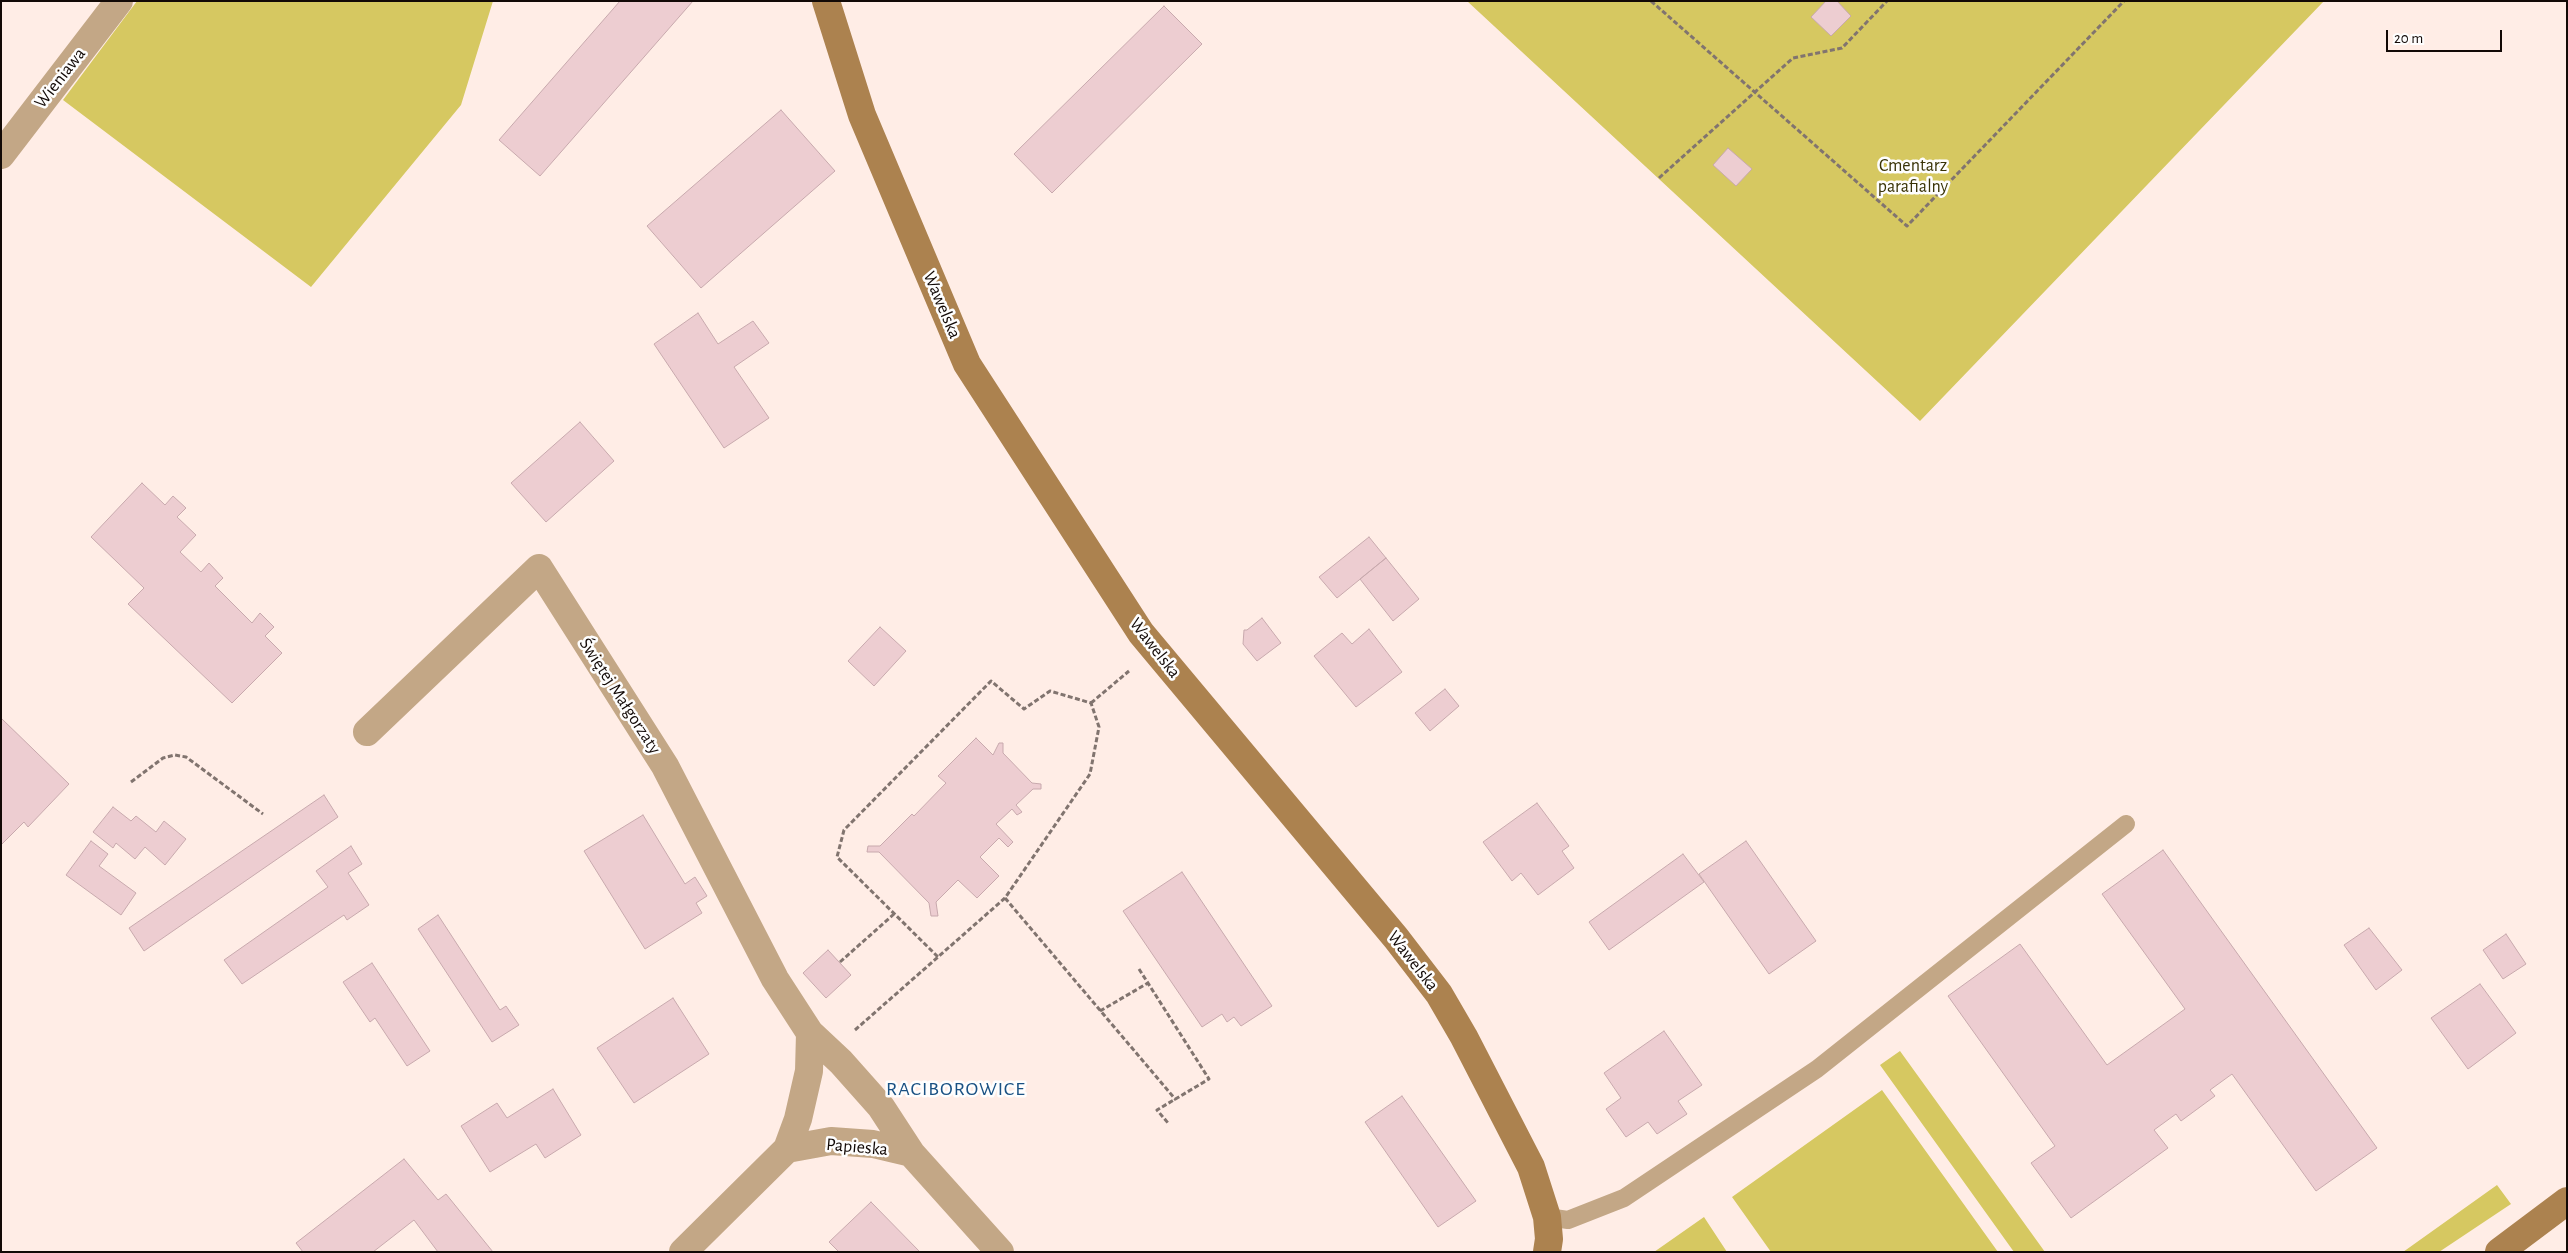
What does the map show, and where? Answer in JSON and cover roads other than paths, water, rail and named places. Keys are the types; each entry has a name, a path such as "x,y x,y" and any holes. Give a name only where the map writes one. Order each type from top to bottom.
{"street":[{"name":"Wieniawa","path":"1,155 119,1"},
{"name":"Wawelska","path":"826,1 862,115 968,364 1141,633 1396,938 1439,994 1464,1037 1531,1167 1547,1217 1549,1238 1547,1252"},
{"name":"Świętej Małgorzaty","path":"367,732 539,568 665,766 775,979 819,1042 881,1107 911,1153"},
{"path":"683,1252 787,1149 798,1119 809,1071 819,1042"},
{"name":"Papieska","path":"787,1149 831,1141 873,1144 911,1153 1000,1252"},
{"path":"2499,1252 2567,1200"}],"lane":[{"path":"1547,1217 1568,1220 1624,1198 1817,1069 2126,824"}],"district":[{"name":"RACIBOROWICE","path":"956,1089"}],"park label":[{"name":"Cmentarz parafialny","path":"1913,176"}]}
